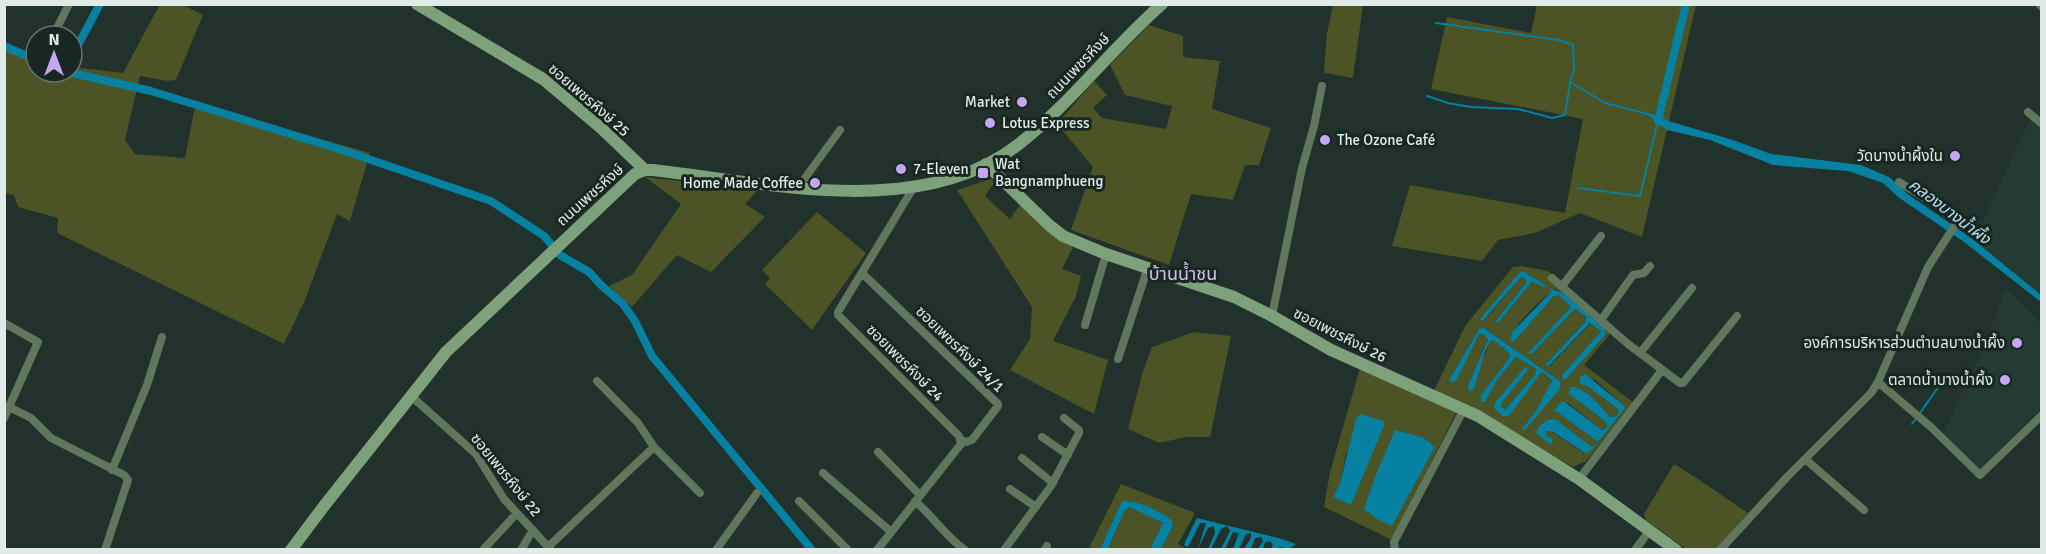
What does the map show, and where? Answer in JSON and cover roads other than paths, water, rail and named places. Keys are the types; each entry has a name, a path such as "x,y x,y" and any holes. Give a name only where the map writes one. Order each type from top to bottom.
{"main road":[{"name":"ซอยเพชรหึงษ์ 25","path":"417,4 543,79 589,117 645,170"},
{"name":"ถนนเพชรหึงษ์","path":"291,549 447,352 635,174 645,170 674,172 797,189 836,191 873,190 950,178 986,164 1017,146 1042,125 1162,4"},
{"name":"ซอยเพชรหึงษ์ 26","path":"986,164 1063,236 1106,254 1234,297 1331,350 1464,409 1579,479 1676,549"}],"street":[{"path":"59,24 69,4"},
{"path":"1272,316 1302,168 1322,86"},
{"path":"2028,112 2042,124"},
{"path":"797,189 840,130"},
{"path":"1720,549 1871,393 1878,382 1928,267 1959,219 1899,182"},
{"name":"ซอยเพชรหึงษ์ 24","path":"915,185 896,220 876,248 863,274 838,312 840,318 961,440"},
{"path":"1562,286 1601,236"},
{"path":"1085,325 1106,254"},
{"path":"1601,320 1633,275 1644,273 1650,266"},
{"path":"1118,359 1148,267"},
{"name":"ซอยเพชรหึงษ์ 24/1","path":"863,274 998,404 972,440 966,442 961,440"},
{"path":"1552,278 1640,353 1678,382 1683,383 1737,316"},
{"path":"1640,353 1692,288"},
{"path":"4,323 38,342 4,418"},
{"path":"112,470 147,385 162,337"},
{"path":"1579,479 1662,370"},
{"path":"597,381 638,423 654,447 700,493"},
{"path":"1878,382 1980,475 2042,415"},
{"name":"ซอยเพชรหึงษ์ 22","path":"411,396 476,454 504,499 550,548"},
{"path":"9,407 31,418 51,438 124,475 128,480 105,549"},
{"path":"1395,549 1394,542 1464,409"},
{"path":"1004,549 1053,483 1068,455 1079,430 1064,418"},
{"path":"1042,437 1068,455"},
{"path":"877,549 961,444 961,440"},
{"path":"550,548 654,447"},
{"path":"878,452 946,534 965,549"},
{"path":"1022,458 1053,483"},
{"path":"1805,459 1864,510"},
{"path":"823,473 890,531"},
{"path":"1010,489 1036,507"},
{"path":"716,549 757,493"},
{"path":"799,501 848,549"},
{"path":"483,549 517,513"},
{"path":"521,549 533,530"},
{"path":"1635,549 1650,530"}],"water":[{"path":"1648,115 1733,140 1771,154 1861,165 1889,177 1909,195 1974,240 2041,295 2041,302 1964,242 1898,197 1883,183 1848,171 1773,165 1710,140 1667,130"},
{"path":"1520,272 1525,272 1547,286 1532,282 1499,322 1495,322 1526,283 1526,279 1521,277 1482,322 1480,319"},
{"path":"1549,288 1563,293 1604,327 1606,334 1565,380 1562,378 1563,374 1601,331 1590,323 1548,367 1546,364 1585,322 1586,317 1575,309 1532,354 1528,353 1571,307 1559,295 1553,297 1514,342 1510,340 1512,332 1552,291"},
{"path":"1484,328 1561,382 1559,390 1525,430 1522,429 1536,411 1552,381 1544,373 1540,374 1509,416 1503,416 1495,409 1494,404 1526,366 1528,370 1501,404 1501,407 1506,409 1536,373 1536,369 1516,357 1498,379 1485,402 1481,402 1481,395 1510,357 1508,352 1491,340 1474,389 1470,392 1469,383 1488,340 1483,334 1479,334 1456,381 1449,380 1479,329"},
{"path":"1585,374 1626,407 1592,450 1585,453 1553,432 1546,431 1546,436 1553,439 1551,445 1536,433 1544,423 1555,419 1592,447 1598,442 1554,410 1561,402 1565,402 1602,430 1607,428 1607,423 1568,393 1572,386 1578,388 1593,398 1610,417 1617,416 1619,410 1587,386 1580,384 1580,377"},
{"path":"1360,414 1385,423 1351,505 1333,497 1340,483 1356,419"},
{"path":"1395,430 1424,438 1435,447 1392,526 1377,519 1364,509"},
{"path":"1122,501 1142,504 1172,520 1172,528 1161,549 1150,549 1163,523 1129,507 1124,512 1108,549 1100,549"},
{"path":"1197,518 1296,544 1289,549 1283,549 1283,547 1271,549 1273,545 1270,541 1265,543 1263,549 1258,549 1263,541 1261,537 1255,538 1251,549 1244,549 1251,538 1251,533 1246,534 1239,549 1233,549 1239,533 1233,532 1225,549 1221,549 1230,531 1227,526 1221,529 1211,549 1208,549 1215,533 1214,526 1208,528 1198,549 1206,523 1200,523 1188,547 1184,545"}],"waterway":[{"path":"84,34 100,4"},
{"path":"1663,122 1658,121 1686,4"},
{"path":"1436,23 1559,40 1573,45 1574,70 1570,82 1605,103 1659,117"},
{"path":"4,46 24,55"},
{"path":"84,76 151,91 342,150 491,201 544,236 560,255 589,272 623,304 635,321 652,356 812,550"},
{"path":"1427,96 1448,103 1471,107 1518,109 1552,118 1565,115 1570,83"},
{"path":"1578,188 1640,196 1658,121"},
{"path":"1920,413 1937,389"},
{"path":"1912,424 1916,418"}],"place":[{"name":"Market","path":"1022,102"},
{"name":"Lotus Express","path":"990,123"},
{"name":"The Ozone Café","path":"1325,140"},
{"name":"วัดบางน้ำผึ้งใน","path":"1955,156"},
{"name":"7-Eleven","path":"901,169"},
{"name":"Wat Bangnamphueng","path":"983,173"},
{"name":"Home Made Coffee","path":"815,183"},
{"name":"องค์การบริหารส่วนตำบลบางน้ำผึ้ง","path":"2017,343"},
{"name":"ตลาดน้ำบางน้ำผึ้ง","path":"2005,380"}],"district":[{"name":"บ้านน้ำชน","path":"1183,274"}],"water label":[{"name":"คลองบางน้ำผึ้ง","path":"1950,211"}]}
